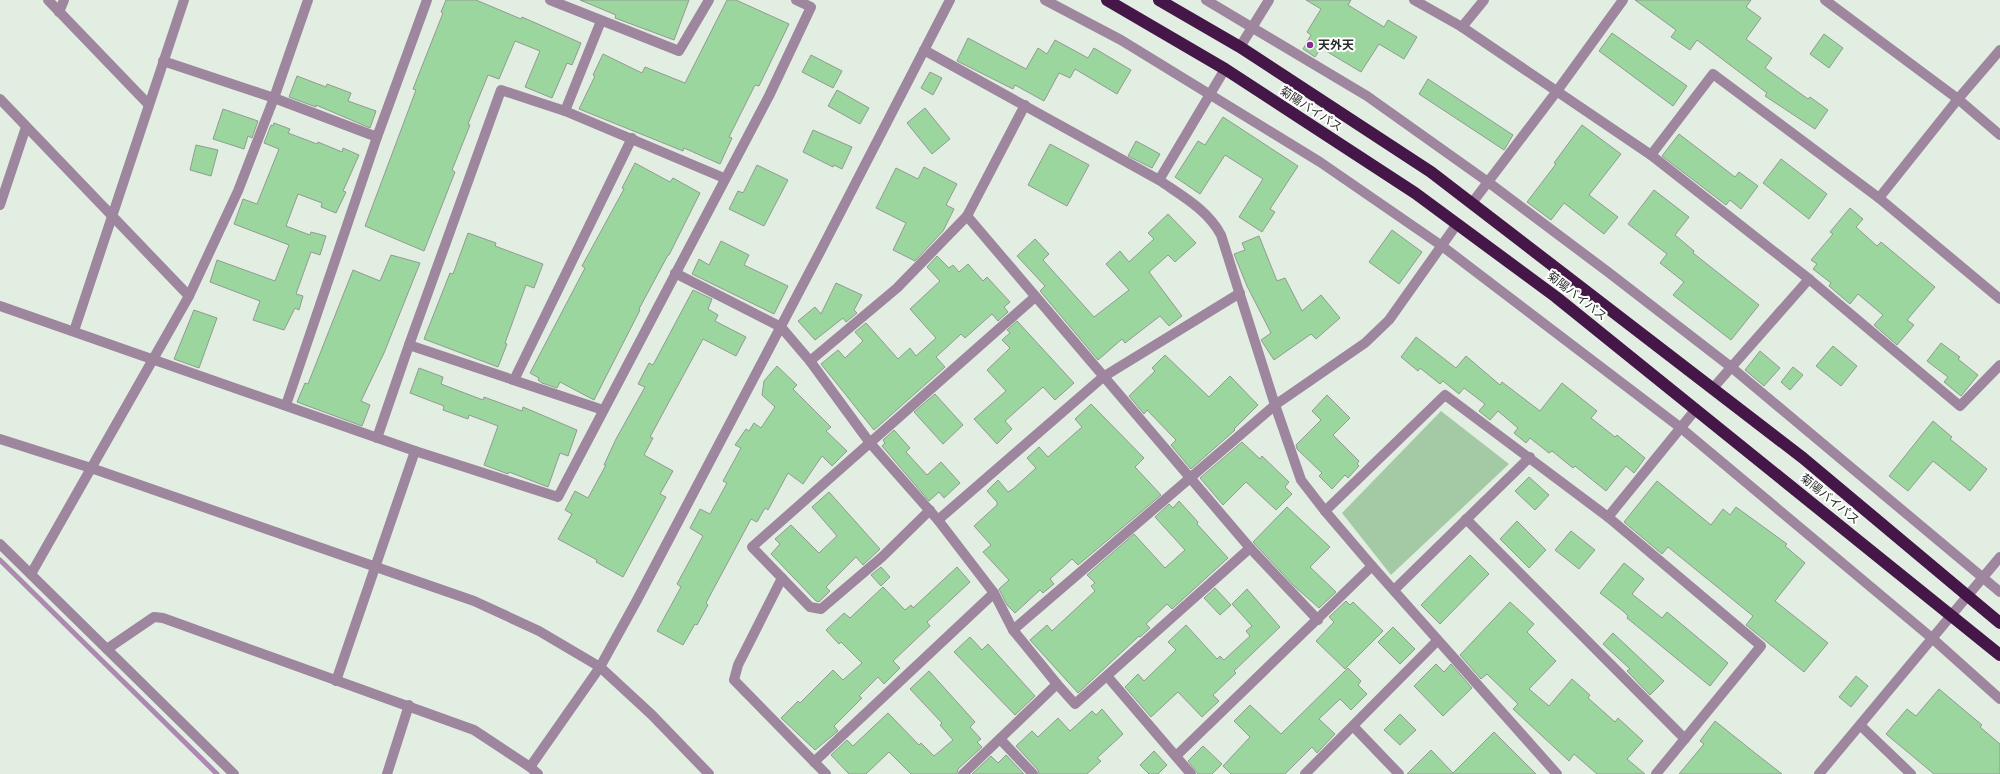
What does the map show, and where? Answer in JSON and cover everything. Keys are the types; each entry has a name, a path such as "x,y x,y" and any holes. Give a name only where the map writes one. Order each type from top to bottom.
{"highway":[{"name":"菊陽バイパス","path":"1107,0 1225,69 1415,193 1556,297 2000,655"},
{"name":"菊陽バイパス","path":"1159,0 1240,47 1431,172 1803,458 2000,623"}],"street":[{"path":"48,0 149,105"},
{"path":"59,12 64,0"},
{"path":"74,331 111,215 184,0"},
{"path":"31,574 189,296 238,191 274,98 308,0"},
{"path":"286,405 377,137 427,0"},
{"path":"550,0 679,51 709,0"},
{"path":"0,306 377,438 558,497 724,178 769,96 811,7 796,0"},
{"path":"107,649 154,617 164,618 474,730 534,770 600,667 781,327 950,0"},
{"path":"1045,0 1121,40 1320,162 1442,246 1681,428 1933,638 2000,699"},
{"path":"1206,0 1367,96 1488,182 1731,367 2000,592"},
{"path":"1240,47 1269,0"},
{"path":"1414,0 1462,27 1650,155 1809,279 1960,406 1999,367"},
{"path":"1462,27 1484,0"},
{"path":"1472,203 1557,91 1623,0"},
{"path":"1825,0 1958,99 2000,135"},
{"path":"565,111 601,21"},
{"path":"924,50 1159,180 1185,198 1214,223 1221,235 1275,405 1302,480 1325,511 1372,566 1556,774"},
{"path":"1879,198 1958,99 2000,50"},
{"path":"163,62 274,98 377,137"},
{"path":"1159,180 1225,69"},
{"path":"1650,155 1713,74 1879,198 2000,299"},
{"path":"377,438 501,90 565,111 724,178"},
{"path":"0,99 189,296"},
{"path":"810,361 896,288 967,216 1025,105"},
{"path":"0,205 26,126"},
{"path":"514,380 632,138"},
{"path":"967,216 1250,548 1318,620"},
{"path":"1013,630 1275,405 1365,343 1388,320 1457,224"},
{"path":"675,274 781,327 810,361 870,443 938,520 994,593 1013,630 1075,704 1250,548"},
{"path":"1713,388 1809,279"},
{"path":"938,520 1103,377 1240,293"},
{"path":"930,510 882,557 821,609 810,606 752,547 1035,297"},
{"path":"409,345 603,410"},
{"path":"1325,511 1445,395 1530,457 1608,517 1761,646 1656,774"},
{"path":"1608,517 1696,409"},
{"path":"0,439 91,468 375,568 474,601 539,632 600,667 652,715 709,774"},
{"path":"336,681 415,450"},
{"path":"1394,590 1530,457"},
{"path":"1466,520 1685,739"},
{"path":"0,544 234,774"},
{"path":"1819,774 1861,726 2000,557"},
{"path":"1176,756 1372,566"},
{"path":"782,578 738,665 734,680 826,774"},
{"path":"814,762 994,593"},
{"path":"1304,774 1437,641"},
{"path":"1107,676 1191,774"},
{"path":"964,774 1057,684"},
{"path":"387,774 408,705"},
{"path":"1352,726 1398,774"},
{"path":"1861,726 1911,774"},
{"path":"1000,739 1033,774"}],"green space":[{"path":"1441,411 1509,464 1391,575 1342,513"}],"building":[{"path":"446,0 476,0 521,19 522,17 581,43 572,65 567,63 552,98 525,87 540,51 515,41 499,79 488,75 468,124 470,125 452,170 455,172 424,251 365,226 416,90 413,89 443,13 441,12"},
{"path":"580,0 689,0 674,40 615,18 616,15"},
{"path":"727,0 736,0 789,24 759,86 755,85 729,137 732,138 720,164 684,148 683,151 579,109 595,76 593,75 603,54 642,73 645,67 685,83"},
{"path":"1306,0 1351,0 1348,5 1384,27 1388,20 1417,37 1404,59 1379,44 1361,72 1321,48 1315,57 1303,49 1311,35 1307,32 1321,9"},
{"path":"1635,0 1751,0 1746,7 1761,18 1746,39 1772,58 1765,68 1808,99 1810,97 1828,110 1815,129 1765,96 1767,93 1697,40 1690,50 1671,37 1676,30"},
{"path":"1612,33 1687,86 1673,106 1599,51"},
{"path":"1824,34 1843,48 1829,68 1810,54"},
{"path":"968,38 1026,69 1038,48 1047,54 1055,40 1088,58 1094,48 1131,70 1117,94 1075,69 1070,78 1059,73 1044,101 1015,85 1013,89 957,61"},
{"path":"811,55 842,71 833,88 802,72"},
{"path":"930,72 942,78 933,95 921,88"},
{"path":"297,76 326,87 327,84 351,93 348,101 376,111 370,128 316,105 316,107 289,97"},
{"path":"1428,79 1513,135 1504,150 1419,94"},
{"path":"837,90 869,108 860,124 828,106"},
{"path":"925,108 950,139 932,154 907,123"},
{"path":"223,109 258,121 252,138 248,136 244,149 213,139"},
{"path":"1223,117 1298,166 1270,209 1275,212 1262,232 1239,217 1263,179 1225,155 1200,194 1175,177 1198,141 1205,145"},
{"path":"274,123 290,129 288,133 317,144 318,142 342,152 343,148 359,155 343,191 346,192 336,213 321,207 322,203 298,194 286,226 310,235 311,232 326,236 320,255 311,252 296,294 303,296 299,310 295,308 284,330 253,320 260,301 210,282 217,260 275,281 289,245 234,224 243,199 257,204 279,149 264,143 271,125 273,126"},
{"path":"1582,125 1621,154 1589,195 1618,217 1604,234 1564,203 1551,220 1527,202 1556,164 1554,163"},
{"path":"813,130 852,147 842,169 834,165 833,167 803,152"},
{"path":"1679,134 1735,177 1739,172 1758,186 1741,209 1730,200 1726,205 1662,156"},
{"path":"1136,141 1160,154 1152,168 1128,156"},
{"path":"1050,144 1089,165 1067,206 1028,185"},
{"path":"196,145 218,150 211,176 190,170"},
{"path":"1781,159 1827,194 1809,219 1763,183"},
{"path":"635,163 670,182 673,178 700,193 669,255 639,309 640,310 594,400 560,382 557,388 542,383 538,380 539,378 530,373 585,268 582,266 624,189 622,188"},
{"path":"757,165 788,180 764,226 729,209 738,191 743,193"},
{"path":"924,167 957,184 946,205 954,209 943,231 915,261 893,250 906,223 876,208 896,168 918,179"},
{"path":"1654,190 1689,217 1675,235 1694,251 1693,253 1759,305 1731,340 1673,295 1684,282 1660,263 1667,254 1628,224"},
{"path":"1850,208 1863,219 1856,227 1877,246 1881,242 1935,287 1907,320 1914,325 1897,345 1874,325 1883,315 1858,294 1850,304 1829,286 1831,283 1813,269 1817,264 1811,260 1833,234 1830,232"},
{"path":"1168,214 1196,243 1175,262 1168,255 1149,272 1182,316 1169,326 1160,316 1125,343 1122,339 1098,360 1040,291 1045,286 1017,256 1035,239 1049,254 1043,260 1094,317 1129,290 1106,264 1120,251 1129,262 1154,239 1148,233"},
{"path":"1392,230 1422,252 1399,284 1369,262"},
{"path":"468,233 496,243 495,246 543,264 534,288 526,285 498,367 424,339 450,273 453,274"},
{"path":"1259,236 1277,281 1285,278 1302,311 1321,295 1340,318 1316,339 1311,334 1274,360 1261,340 1271,333 1247,286 1234,254 1245,250 1242,243"},
{"path":"721,241 749,255 744,265 788,286 774,314 692,274 699,259 709,265"},
{"path":"391,255 420,263 384,353 361,401 370,405 362,426 297,402 305,383 308,384 353,270 380,281"},
{"path":"937,256 949,268 953,265 959,272 968,264 983,281 987,277 1010,302 1004,307 1008,312 998,321 992,314 965,338 961,334 936,357 945,367 874,430 821,364 838,350 845,358 863,341 855,332 866,323 898,359 910,348 916,356 936,338 910,309 940,281 927,267"},
{"path":"836,283 862,295 854,310 857,313 846,322 843,318 815,340 798,321 815,307 821,314"},
{"path":"693,290 712,299 708,309 718,315 715,321 746,337 736,356 703,339 650,437 653,438 644,455 673,471 660,494 666,497 623,577 596,562 597,560 558,539 572,514 565,510 575,491 588,498 606,465 604,465 616,439 645,387 638,384 649,363 653,365"},
{"path":"194,310 217,318 199,368 174,359"},
{"path":"1017,321 1074,383 1055,400 1043,387 1005,421 1012,429 997,444 974,419 1006,391 987,370 1010,348 1002,340 1010,333 1007,330"},
{"path":"1416,337 1456,368 1466,356 1500,385 1502,382 1540,411 1562,383 1597,411 1591,418 1615,437 1617,435 1645,458 1634,473 1626,466 1606,491 1575,466 1573,468 1552,451 1549,453 1530,438 1526,443 1514,433 1518,428 1498,411 1490,420 1479,411 1485,404 1464,388 1459,394 1443,381 1440,384 1420,368 1418,371 1401,357"},
{"path":"1941,343 1960,357 1958,359 1978,375 1961,396 1944,382 1948,377 1927,361"},
{"path":"1833,346 1857,366 1841,386 1816,366"},
{"path":"1760,351 1780,368 1764,386 1745,370"},
{"path":"1165,355 1209,397 1230,376 1258,405 1234,429 1235,430 1191,469 1171,445 1176,440 1147,410 1144,414 1129,396 1155,371 1152,368"},
{"path":"777,366 797,385 793,389 831,427 826,431 847,451 832,466 822,456 803,484 788,473 768,510 765,508 757,522 751,519 706,603 708,605 697,625 695,624 683,645 657,631 681,587 677,584 703,536 690,528 700,509 710,514 727,483 723,481 741,448 735,445 746,429 749,431 754,423 761,428 775,407 762,395 764,381"},
{"path":"1793,367 1803,375 1790,390 1781,382"},
{"path":"419,368 443,377 441,384 483,400 484,397 522,411 523,407 577,430 568,456 560,453 548,487 509,472 508,474 484,465 498,426 469,415 468,419 443,410 444,406 410,393"},
{"path":"935,394 963,425 943,444 914,412"},
{"path":"1327,395 1350,418 1333,435 1359,461 1357,464 1359,466 1348,478 1345,475 1332,489 1319,476 1322,473 1297,449 1296,445 1321,420 1312,411"},
{"path":"1091,404 1144,458 1135,467 1161,495 1078,565 1072,559 1050,579 1054,584 1043,593 1040,590 1015,613 1007,605 999,589 1009,580 983,552 991,545 974,526 997,505 997,502 987,491 998,480 1008,492 1013,489 1036,468 1027,458 1039,447 1048,457 1082,427 1075,419"},
{"path":"1933,421 1952,437 1950,439 1987,469 1970,491 1933,461 1908,491 1889,476"},
{"path":"894,430 910,448 906,452 927,475 941,462 960,483 944,498 939,492 929,501 882,446 885,443 883,440"},
{"path":"1242,442 1260,459 1262,456 1289,482 1285,487 1292,494 1276,510 1246,482 1223,505 1200,478"},
{"path":"1529,477 1549,495 1535,510 1515,491"},
{"path":"1657,481 1711,525 1723,509 1730,515 1736,507 1787,544 1785,546 1805,563 1775,601 1828,643 1804,672 1746,625 1753,616 1668,547 1662,554 1624,522"},
{"path":"829,492 880,549 863,565 856,557 826,587 830,591 819,602 816,601 771,554 780,544 775,539 791,525 819,553 837,536 812,507"},
{"path":"1179,501 1198,522 1197,524 1228,558 1172,609 1167,604 1146,624 1150,628 1140,637 1139,636 1078,693 1030,640 1047,625 1052,631 1095,591 1091,586 1095,583 1087,575 1134,534 1165,568 1185,550 1155,517 1169,504 1173,508"},
{"path":"1287,507 1330,547 1310,567 1336,592 1319,608 1294,586 1253,542"},
{"path":"1517,521 1546,550 1529,568 1500,539"},
{"path":"1571,531 1595,550 1579,569 1555,550"},
{"path":"1470,555 1489,574 1440,624 1421,605"},
{"path":"1624,563 1644,579 1632,594 1662,618 1667,612 1728,663 1710,686 1627,618 1628,616 1623,611 1600,593"},
{"path":"881,567 890,577 881,586 871,575"},
{"path":"957,567 970,582 927,622 930,626 893,661 900,668 884,684 878,677 859,696 862,698 834,726 838,731 815,750 781,718 798,701 800,703 833,670 843,680 862,663 841,642 839,644 826,630 844,613 850,618 883,587 905,610 911,605 913,608"},
{"path":"1215,588 1231,605 1220,615 1204,598"},
{"path":"1247,589 1280,627 1234,671 1236,673 1213,695 1219,701 1202,717 1178,692 1151,717 1125,687 1138,674 1144,681 1176,650 1168,642 1186,625 1217,659 1220,656 1224,660 1250,636 1246,631 1252,626 1232,604"},
{"path":"1346,601 1350,605 1353,602 1383,631 1345,669 1316,641 1334,622 1329,617"},
{"path":"1510,602 1534,624 1527,632 1556,661 1529,689 1549,706 1572,679 1590,695 1588,698 1615,722 1618,718 1643,741 1627,759 1645,774 1597,774 1574,754 1569,761 1513,709 1518,704 1487,674 1481,679 1460,655"},
{"path":"1393,627 1415,649 1400,664 1378,642"},
{"path":"1613,633 1664,681 1650,695 1627,671 1630,669 1603,644"},
{"path":"970,637 982,650 988,644 1035,696 1015,715 954,652"},
{"path":"1436,664 1444,672 1451,664 1472,688 1443,716 1414,686"},
{"path":"1348,668 1361,681 1358,685 1367,694 1351,710 1340,699 1319,719 1335,734 1317,753 1312,747 1285,774 1231,774 1223,766 1250,737 1234,721 1250,705 1281,734"},
{"path":"929,671 975,722 970,727 981,739 977,742 982,747 958,769 957,774 911,774 889,752 866,774 849,774 831,755 847,740 853,746 888,713 919,745 921,743 934,756 953,740 940,725 942,723 910,689"},
{"path":"1856,676 1868,686 1851,707 1839,697"},
{"path":"1939,689 1982,725 1980,727 2000,744 2000,774 1934,774 1886,734 1907,709 1916,716"},
{"path":"1102,709 1123,734 1097,758 1101,761 1087,774 1039,774 1038,770 1016,746 1032,731 1038,737 1058,718 1070,731 1092,711 1096,715"},
{"path":"1400,714 1416,730 1400,745 1384,730"},
{"path":"1715,721 1782,774 1679,774 1704,744 1700,741"},
{"path":"1494,732 1536,774 1407,774 1431,750 1453,773"},
{"path":"1203,746 1222,764 1212,774 1198,774 1188,761"},
{"path":"1154,751 1167,765 1158,774 1149,774 1140,765"},
{"path":"1006,755 1024,774 972,774 991,756 998,763"}],"waterway":[{"path":"0,560 217,774"}],"place":[{"name":"天外天","path":"1310,45"}]}
